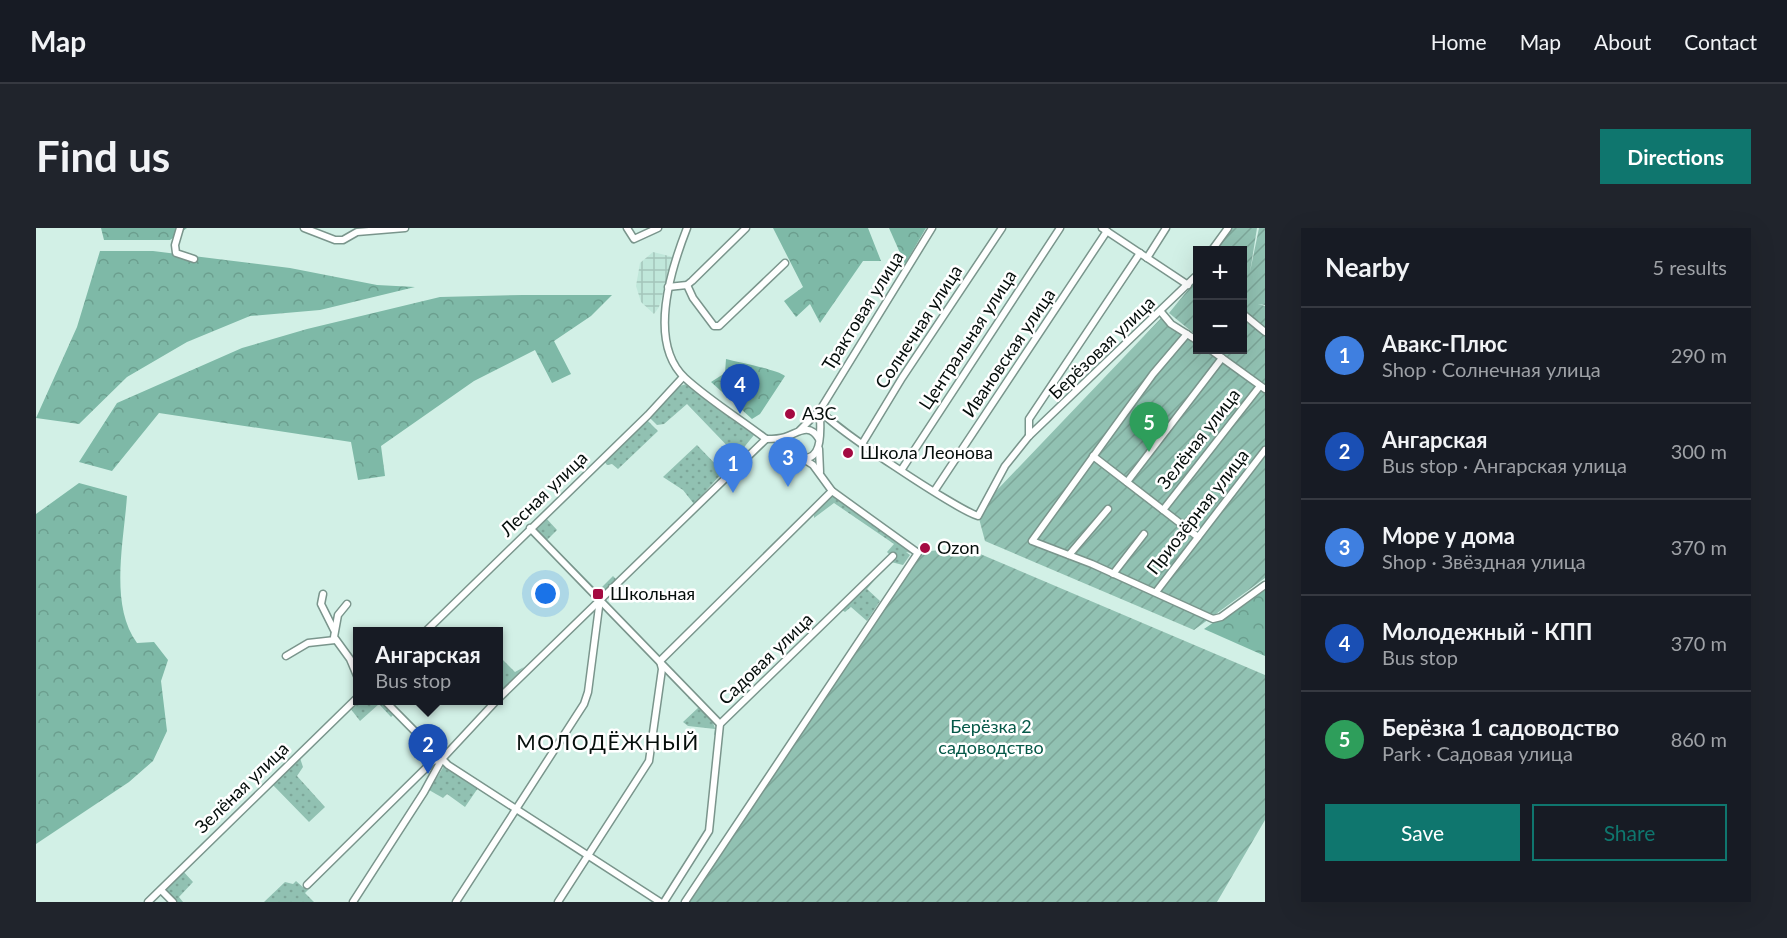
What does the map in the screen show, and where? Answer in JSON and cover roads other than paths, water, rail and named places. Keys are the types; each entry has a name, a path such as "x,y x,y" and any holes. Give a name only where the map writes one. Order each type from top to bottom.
{"street":[{"path":"180,228 175,245 176,253 194,259"},
{"path":"304,228 335,240 343,240 357,232 405,228"},
{"path":"627,228 634,239 658,228"},
{"path":"685,902 918,553 832,491 811,462 802,458 788,443 777,439 766,439 683,376 671,354 664,311 668,287 687,228"},
{"path":"668,287 687,285 746,228"},
{"name":"Трактовая улица","path":"798,431 820,410 932,228"},
{"name":"Солнечная улица","path":"862,444 902,378 1002,228"},
{"name":"Центральная улица","path":"902,469 1060,228"},
{"path":"1147,258 1166,228"},
{"path":"1215,246 1228,228"},
{"path":"1108,230 1188,285"},
{"name":"Ивановская улица","path":"935,490 1108,230"},
{"path":"1029,436 1029,419 1140,253"},
{"path":"687,285 706,316 714,326 719,326 784,263"},
{"name":"Берёзовая улица","path":"935,490 978,516 1005,466 1029,436 1193,280"},
{"path":"1161,312 1193,338"},
{"path":"1247,318 1265,332"},
{"path":"1258,327 1265,322"},
{"path":"1187,334 1153,374 1035,532 1032,541 1216,619 1265,585"},
{"path":"1216,354 1262,388"},
{"path":"1127,482 1222,358"},
{"name":"Лесная улица","path":"430,627 648,415 683,376"},
{"name":"Зелёная улица","path":"1163,510 1262,388"},
{"path":"820,410 825,418 862,444 935,490"},
{"name":"Трактовая улица","path":"820,410 820,472"},
{"path":"777,439 798,431 812,430 819,442 814,455 802,458"},
{"path":"791,448 792,437 798,431"},
{"path":"503,695 766,439"},
{"name":"Приозёрная улица","path":"1156,592 1265,450"},
{"path":"1094,456 1198,537"},
{"path":"660,662 832,491"},
{"path":"1069,555 1108,509"},
{"path":"531,528 720,724"},
{"path":"1113,574 1144,534"},
{"name":"Садовая улица","path":"662,902 709,831 720,724 893,556"},
{"path":"323,594 321,604 334,631 335,640 350,659 353,667"},
{"path":"456,902 587,698 600,599"},
{"path":"334,631 338,615 347,604"},
{"path":"286,656 308,643 335,640"},
{"path":"558,902 649,761 662,669 660,662"},
{"name":"Зелёная улица","path":"148,902 353,701"},
{"path":"389,705 442,759 662,902"},
{"path":"353,902 424,792 442,759 493,705"},
{"path":"307,885 433,761 442,759"},
{"path":"160,890 173,902"}],"place":[{"name":"Молодежный - КПП","path":"740,414"},
{"name":"АЗС","path":"790,414"},
{"name":"Берёзка 1 садоводство","path":"1149,452"},
{"name":"Школа Леонова","path":"848,453"},
{"name":"Море у дома","path":"788,487"},
{"name":"Авакс-Плюс","path":"733,493"},
{"name":"Ozon","path":"925,548"},
{"name":"Школьная","path":"598,594"},
{"name":"Ангарская","path":"428,774"}],"district":[{"name":"МОЛОДЁЖНЫЙ","path":"608,743"}],"park label":[{"name":"Берёзка 2 садоводство","path":"991,737"}]}
